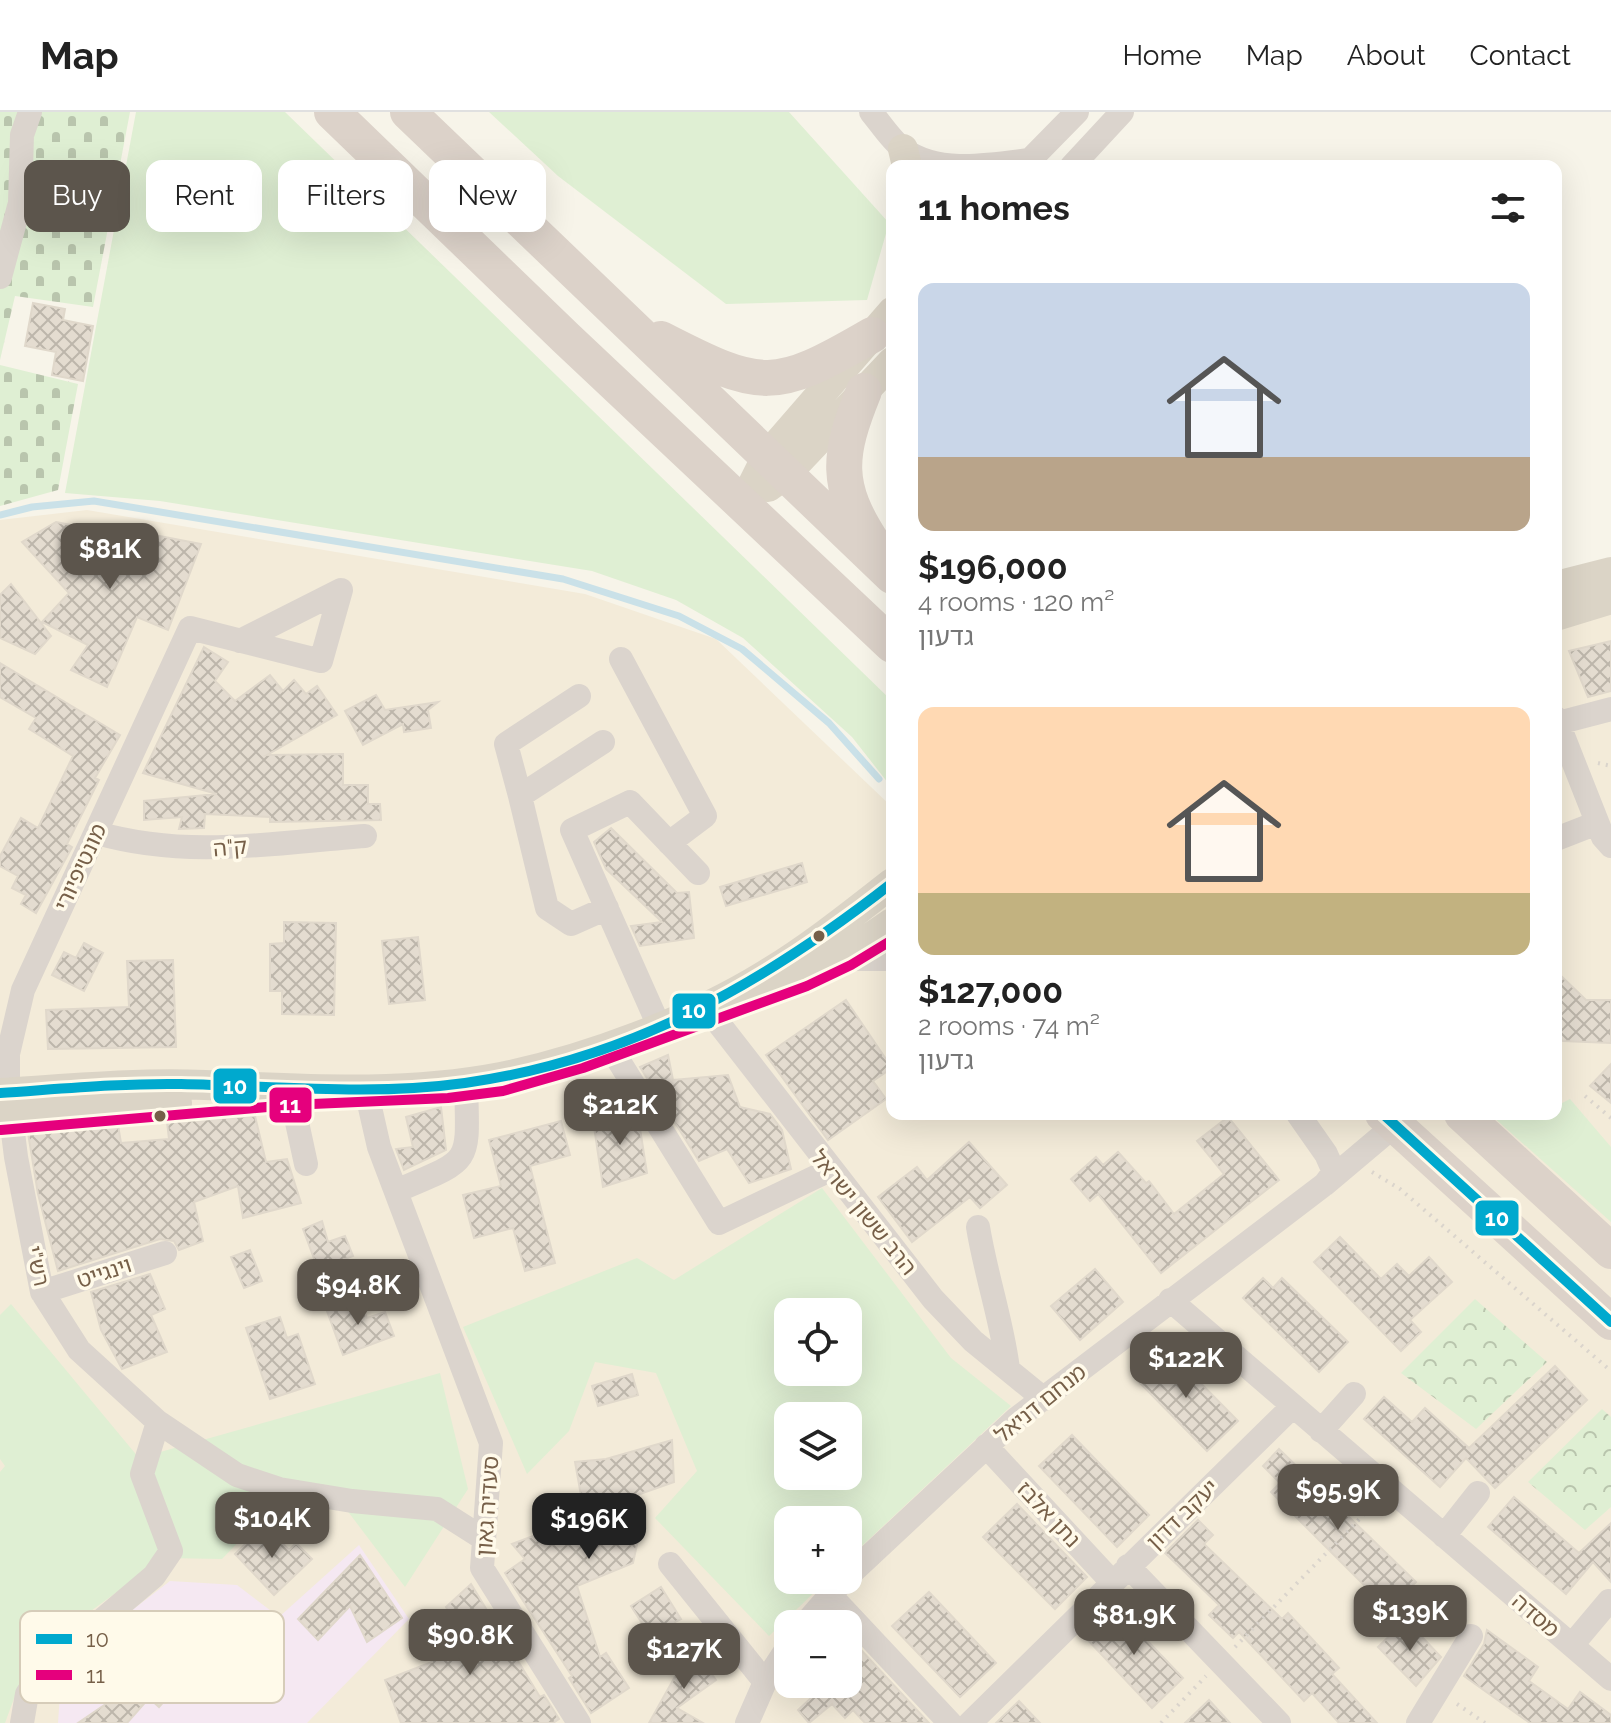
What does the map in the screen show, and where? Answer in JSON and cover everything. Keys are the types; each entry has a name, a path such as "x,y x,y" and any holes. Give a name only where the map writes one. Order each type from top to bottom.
{"highway":[{"path":"332,112 886,639"},
{"path":"408,112 886,568"},
{"path":"626,321 718,369 751,380 814,369 886,327"},
{"path":"864,391 846,435 842,457 844,482 869,539 886,565"},
{"path":"1389,1120 1611,1322"},
{"path":"1469,1120 1611,1251"}],"main road":[{"path":"743,504 886,327"},
{"path":"776,465 864,391 886,329"},
{"path":"1562,584 1611,572"},
{"path":"1562,614 1611,599"},
{"path":"706,1007 764,976 886,887"},
{"path":"5,1104 290,1090 366,1090 466,1082 540,1068 784,982 839,959 886,927"}],"street":[{"path":"0,277 20,203 22,135 30,112"},
{"path":"871,112 905,157"},
{"path":"1030,160 1077,112"},
{"path":"1078,160 1122,112"},
{"name":"מונטיפיורי","path":"5,1104 12,1024 23,990 190,628 240,641"},
{"path":"621,659 705,816 669,843"},
{"path":"579,696 506,744 547,908 571,924 607,908"},
{"path":"1562,720 1611,709"},
{"path":"1562,734 1597,823 1611,846"},
{"path":"520,796 603,742"},
{"path":"659,1026 572,830 630,802 698,873"},
{"path":"1562,837 1597,823"},
{"name":"ק\"ה","path":"97,833 141,846 188,850 365,836"},
{"path":"839,959 886,959"},
{"name":"הרב ששון ישראל","path":"706,1007 933,1299 973,1341 1044,1399"},
{"path":"609,1045 719,1223 830,1170"},
{"path":"396,1191 460,1161 467,1146 466,1082"},
{"path":"290,1090 306,1164"},
{"name":"סעדיה גאון","path":"366,1090 379,1147 491,1443 482,1568 579,1723"},
{"name":"רש\"י","path":"5,1104 8,1162 42,1292 79,1350 158,1422 237,1475 279,1489 337,1499 437,1509 484,1539"},
{"path":"1302,1120 1326,1154 1334,1172 1325,1184"},
{"name":"מנחם דניאל","path":"862,1563 986,1446 1170,1300 1325,1184 1353,1160 1389,1120"},
{"path":"978,1227 984,1265 1003,1332 1008,1369"},
{"name":"וינגייט","path":"42,1292 165,1253"},
{"name":"מסדה","path":"1170,1300 1611,1679"},
{"path":"1321,1431 1354,1394"},
{"name":"יעקב דדון","path":"970,1723 1293,1406"},
{"path":"113,1611 154,1576 171,1551 142,1474 158,1422"},
{"name":"נתן אלבז","path":"986,1446 1120,1574 1220,1662 1279,1723"},
{"path":"1444,1536 1478,1493"},
{"path":"670,1564 765,1682"},
{"name":"מנחם דניאל","path":"817,1610 831,1594"},
{"path":"848,1594 950,1723"},
{"path":"1572,1645 1609,1601"},
{"path":"1418,1723 1471,1636"},
{"path":"747,1723 774,1668"},
{"path":"22,1723 25,1703"}],"path":[{"path":"1585,1096 1611,1118"},
{"path":"1353,1160 1400,1189 1611,1371"},
{"path":"1161,1723 1389,1489"},
{"path":"1438,1691 1485,1723"}],"shaded area":[{"path":"87,510 585,594 716,639 886,801 886,1120 1562,1120 1562,606 1611,591 1611,1723 0,1723 0,520"},
{"path":"359,1545 409,1619 307,1723 58,1723 59,1703 284,1703 284,1612"},
{"path":"170,1581 237,1585 271,1611 131,1611"}],"green space":[{"path":"0,112 130,112 121,160 24,160 24,232 107,232 93,307 15,296 0,360"},
{"path":"136,112 285,112 334,160 278,160 278,232 409,232 886,695 886,780 852,737 743,638 676,600 592,571 160,501 65,493 114,232 130,232 130,160 127,160"},
{"path":"489,112 789,112 886,220 886,234 867,300 726,304 558,176 546,165 546,160 541,160"},
{"path":"0,365 78,384 58,490 0,506"},
{"path":"1570,1099 1611,1147 1611,1222 1497,1120 1562,1120 1562,1103"},
{"path":"822,1188 951,1358 1011,1406 862,1546 862,1506 774,1506 774,1594 812,1594 796,1610 774,1610 774,1631 769,1636 655,1518 697,1471 656,1373 595,1362 569,1431 527,1474 463,1327 637,1258 674,1280"},
{"path":"1475,1299 1547,1362 1476,1429 1401,1373"},
{"path":"11,1304 139,1458 440,1373 468,1489 405,1587 337,1497 259,1521 222,1559 164,1558 91,1611 20,1611 20,1682 5,1723 0,1723 0,1472 5,1466 0,1459 0,1315"},
{"path":"1602,1409 1611,1417 1611,1507 1585,1530 1528,1482"}],"building":[{"path":"33,303 65,309 63,320 93,326 83,381 52,375 56,352 25,346"},
{"path":"56,522 86,528 85,549 149,556 154,535 201,544 168,630 137,617 107,687 71,670 88,645 42,622 69,593 22,542"},
{"path":"11,584 51,636 35,654 0,638 0,595"},
{"path":"1611,641 1611,691 1588,697 1569,651"},
{"path":"204,647 228,662 215,681 235,701 270,675 283,691 294,680 306,694 317,686 337,715 267,755 343,754 343,785 368,785 368,804 380,804 381,820 270,822 270,817 205,814 204,828 179,829 182,817 144,820 144,801 217,794 143,773"},
{"path":"0,663 120,735 95,778 99,780 67,844 72,847 36,913 21,904 26,895 12,888 18,876 0,866 0,856 21,818 38,828 73,756 29,729 36,718 0,697"},
{"path":"376,695 385,710 438,702 428,710 431,728 404,732 403,724 363,745 345,711"},
{"path":"611,828 677,893 689,892 694,938 640,946 631,926 662,922 606,869 594,842"},
{"path":"802,863 807,882 726,906 720,887"},
{"path":"284,922 336,923 334,1015 282,1014 282,991 270,991 270,944 284,943"},
{"path":"418,937 425,1000 389,1004 382,941"},
{"path":"84,943 103,953 84,991 52,975 64,952 76,958"},
{"path":"173,960 176,1047 48,1049 46,1010 129,1007 127,961"},
{"path":"1562,977 1586,1000 1611,1000 1611,1043 1563,1041"},
{"path":"846,1000 886,1059 886,1072 873,1081 886,1099 828,1140 766,1055"},
{"path":"668,1055 673,1080 728,1075 740,1107 770,1114 782,1130 791,1169 749,1183 727,1149 699,1161 640,1067"},
{"path":"1611,1064 1611,1103 1590,1086"},
{"path":"441,1107 446,1150 404,1170 396,1149 413,1147 406,1117"},
{"path":"630,1108 639,1122 647,1173 603,1187 593,1120"},
{"path":"255,1116 266,1162 287,1159 301,1203 243,1218 238,1186 194,1202 203,1241 179,1250 174,1241 160,1239 58,1271 38,1194 28,1133 118,1125 121,1143 169,1139 167,1122"},
{"path":"1224,1120 1230,1120 1279,1180 1161,1273 1098,1194 1090,1201 1071,1179 1096,1157 1103,1165 1118,1152 1146,1183 1149,1181 1174,1214 1224,1174 1197,1141"},
{"path":"561,1121 570,1155 530,1166 555,1263 525,1271 513,1228 474,1238 463,1195 501,1186 489,1140"},
{"path":"969,1142 1007,1185 980,1208 970,1197 912,1242 878,1197 917,1167 927,1180"},
{"path":"322,1221 328,1242 345,1236 353,1256 318,1269 303,1229"},
{"path":"1340,1237 1381,1279 1397,1264 1409,1276 1429,1257 1452,1282 1410,1320 1421,1332 1401,1351 1314,1262"},
{"path":"250,1250 262,1281 244,1288 231,1257"},
{"path":"1095,1269 1123,1302 1080,1340 1051,1306"},
{"path":"150,1274 165,1309 151,1315 167,1352 122,1369 101,1330 91,1292"},
{"path":"1263,1278 1273,1288 1282,1278 1348,1342 1319,1372 1243,1298"},
{"path":"360,1299 367,1318 385,1312 394,1336 343,1355 327,1311"},
{"path":"280,1317 287,1338 298,1334 315,1384 270,1399 246,1328"},
{"path":"1166,1348 1238,1421 1207,1451 1135,1378"},
{"path":"1555,1366 1587,1400 1495,1488 1466,1458 1440,1487 1364,1419 1384,1397 1412,1422 1425,1408 1469,1448"},
{"path":"632,1374 638,1395 598,1406 592,1386"},
{"path":"1072,1435 1149,1515 1117,1547 1039,1466"},
{"path":"672,1440 674,1482 637,1495 641,1526 633,1563 577,1586 600,1657 606,1653 629,1688 591,1713 569,1678 572,1676 505,1573 525,1559 512,1544 573,1521 561,1509 582,1501 575,1462 606,1459"},
{"path":"1279,1449 1416,1582 1388,1609 1271,1492 1280,1483 1263,1466"},
{"path":"1514,1497 1579,1553 1611,1523 1611,1582 1593,1562 1566,1594 1488,1527"},
{"path":"1017,1504 1087,1577 1055,1609 983,1537"},
{"path":"1198,1520 1213,1535 1204,1544 1282,1619 1288,1613 1339,1668 1332,1674 1377,1723 1339,1723 1312,1693 1304,1701 1239,1632 1233,1638 1209,1615 1219,1605 1165,1553"},
{"path":"265,1525 289,1550 296,1543 312,1559 274,1595 235,1554"},
{"path":"360,1555 402,1618 367,1642 350,1606 318,1640 298,1619"},
{"path":"471,1584 540,1697 544,1695 559,1719 553,1723 401,1723 385,1680 432,1662 426,1649 464,1640 446,1607"},
{"path":"661,1587 681,1619 675,1622 692,1645 667,1662 631,1606"},
{"path":"929,1592 996,1663 960,1697 892,1626"},
{"path":"1115,1607 1183,1678 1152,1708 1084,1636"},
{"path":"1406,1620 1441,1657 1416,1686 1378,1647"},
{"path":"1487,1630 1538,1667 1529,1681 1568,1709 1580,1692 1611,1715 1611,1723 1530,1723 1464,1676 1484,1644"},
{"path":"692,1646 716,1680 677,1708 703,1723 649,1723"},
{"path":"862,1651 929,1723 865,1723 853,1710 845,1718 832,1704 809,1723 798,1710 811,1698 862,1698"},
{"path":"1209,1700 1230,1723 1185,1723"},
{"path":"1019,1701 1040,1723 996,1723"},
{"path":"107,1703 145,1703 127,1723 78,1723"}],"waterway":[{"path":"0,515 32,507 94,501 563,579 679,616 742,649 829,723 879,779"}],"transit line":[{"name":"10","path":"0,1093 158,1084 394,1089 465,1083 525,1072 583,1056 692,1012 794,954 886,888"},
{"name":"11","path":"1,1130 290,1105 448,1098 503,1091 583,1068 807,986 886,944"},
{"name":"10","path":"1390,1120 1611,1322"}]}
